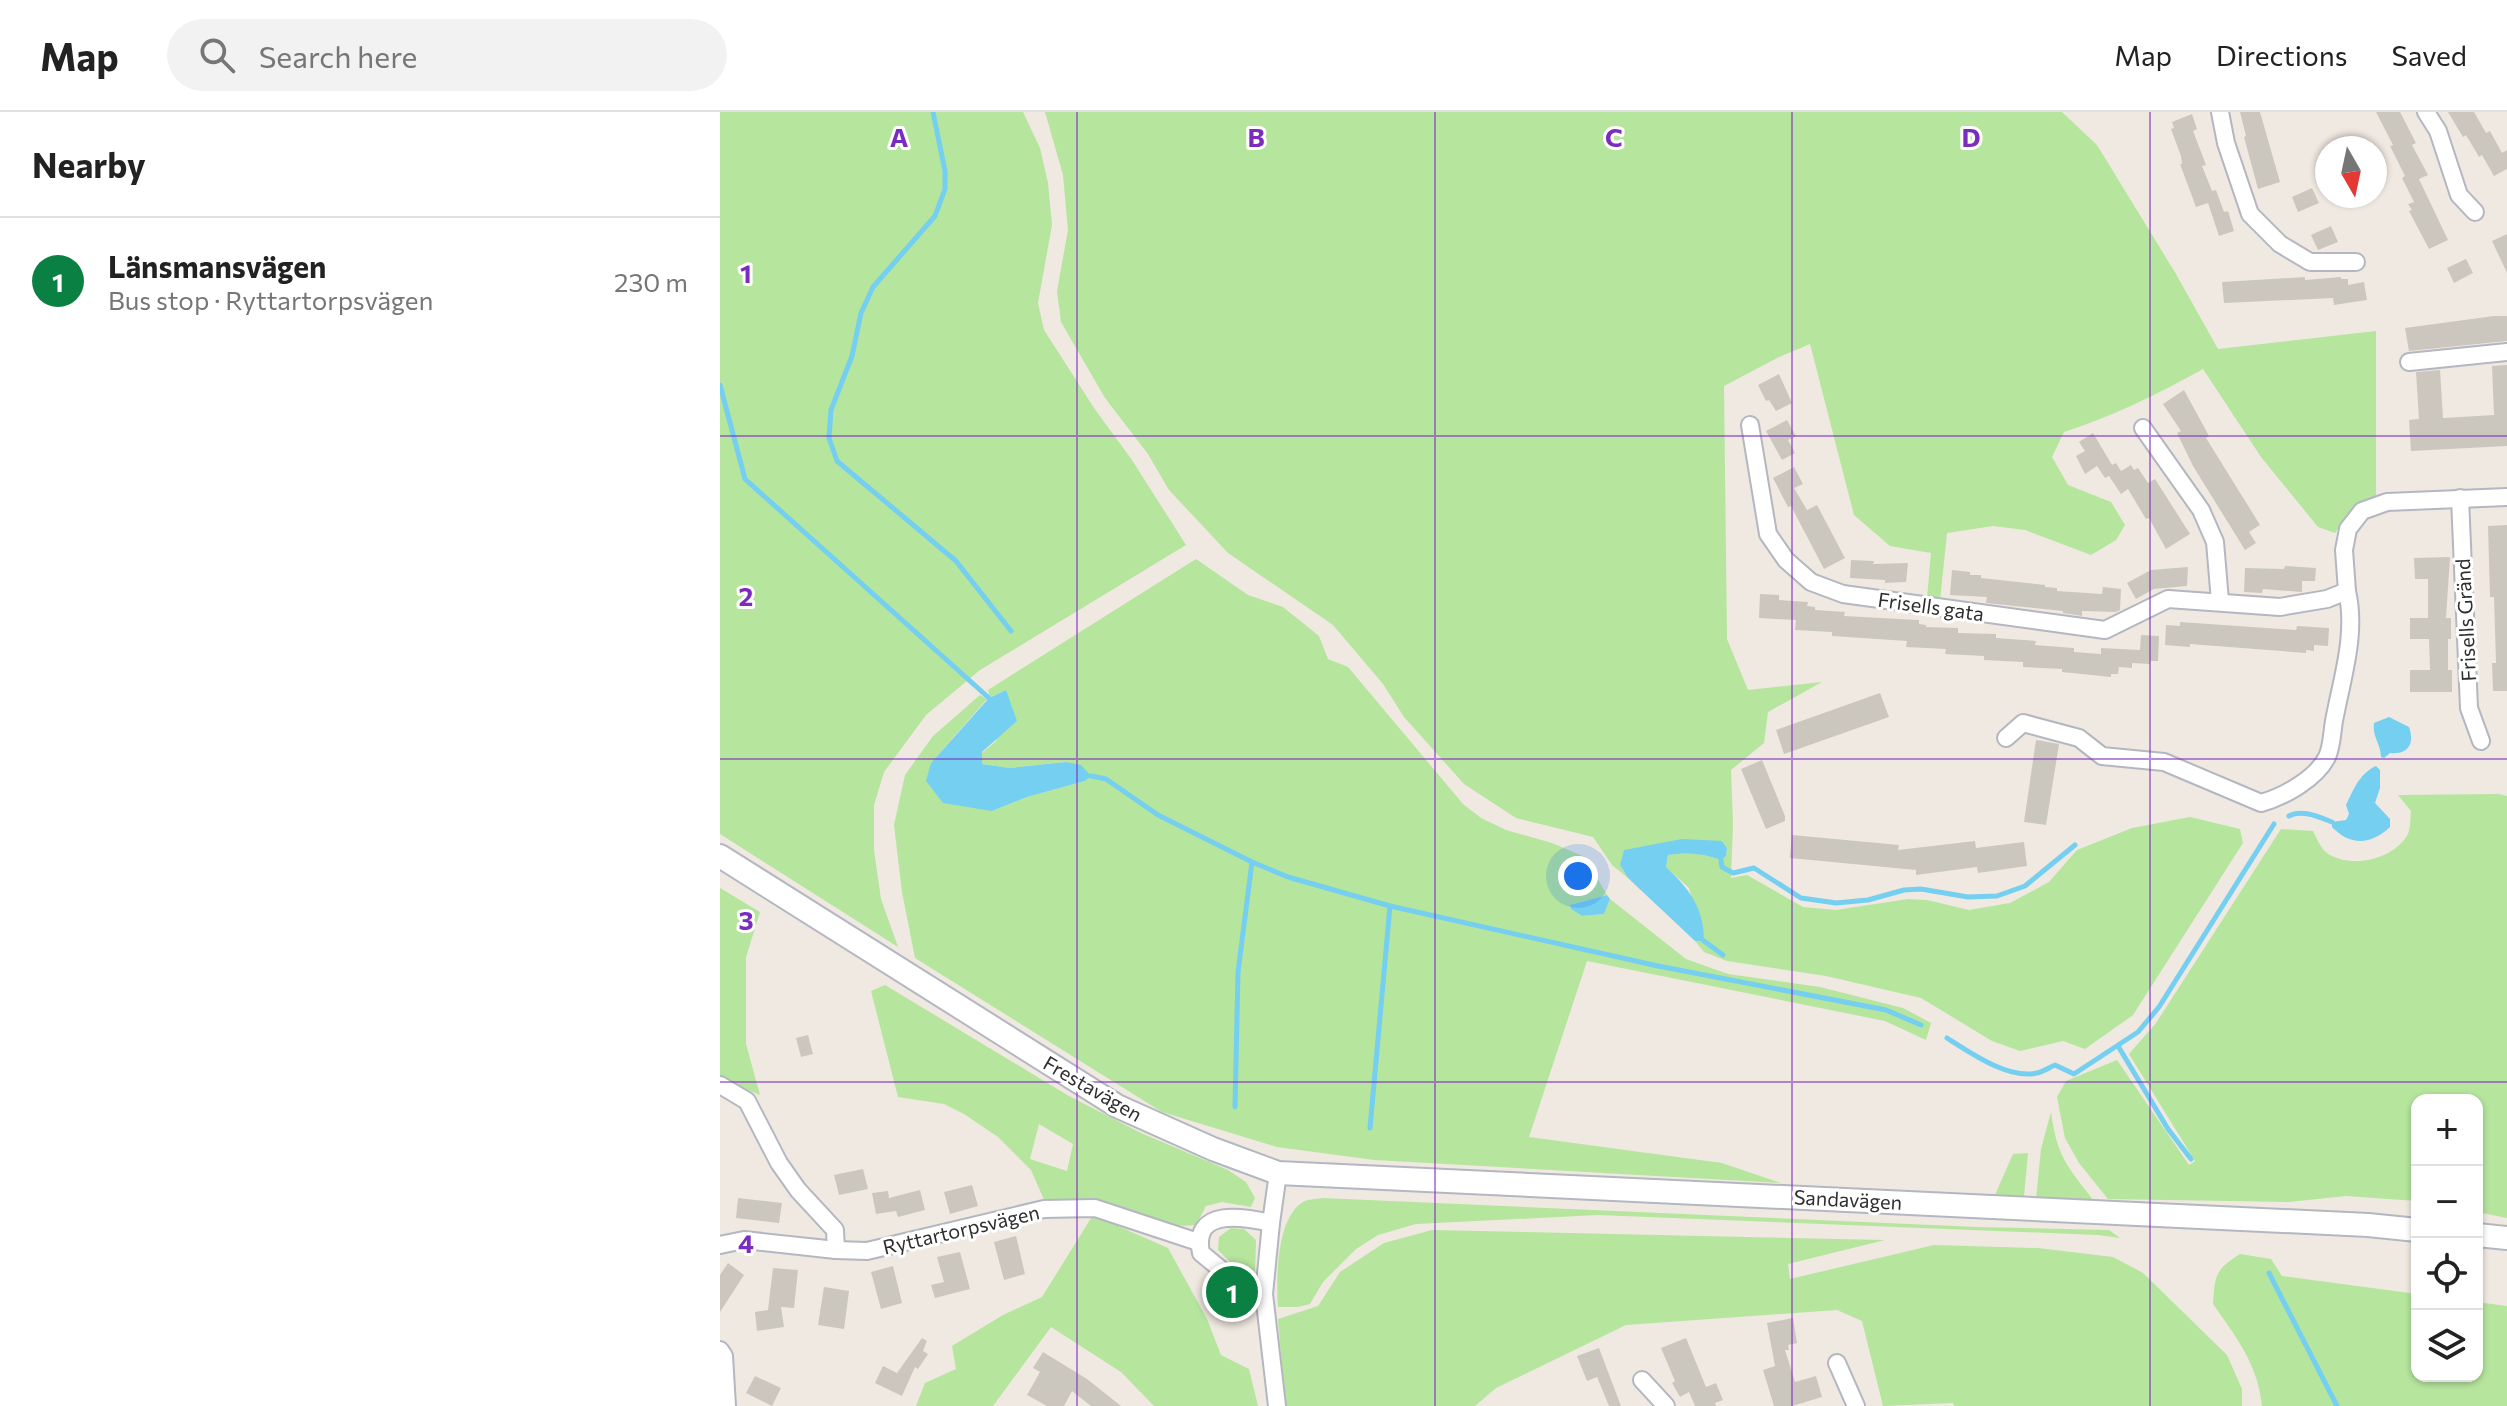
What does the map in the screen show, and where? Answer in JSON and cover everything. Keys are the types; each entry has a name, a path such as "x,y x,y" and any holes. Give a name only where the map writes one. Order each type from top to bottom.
{"street":[{"path":"2220,112 2226,143 2250,214 2280,244 2310,262 2356,262"},
{"path":"2426,112 2438,131 2459,195 2475,212"},
{"path":"2409,362 2507,352"},
{"name":"Frisells gata","path":"1750,425 1768,534 1786,560 1811,582 1843,594 2105,630 2168,599 2280,607 2327,599 2347,591"},
{"path":"2143,428 2201,510 2215,542 2220,601"},
{"path":"2006,738 2023,723 2079,738 2102,756 2164,762 2261,803 2276,799 2313,774 2327,757 2351,634 2344,550 2348,529 2362,511 2387,502 2507,497"},
{"name":"Frisells Gränd","path":"2460,498 2469,708 2481,741"},
{"name":"Frestavägen","path":"720,856 1117,1106 1213,1149 1278,1173"},
{"path":"720,1085 747,1101 785,1172 835,1230 836,1250"},
{"path":"1277,1406 1264,1294 1278,1173"},
{"name":"Sandavägen","path":"1278,1173 2029,1207 2411,1229"},
{"name":"Ryttartorpsvägen","path":"720,1245 744,1240 867,1251 1044,1209 1095,1208 1198,1242"},
{"path":"1264,1294 1246,1290 1201,1253 1198,1242 1206,1227 1218,1218 1240,1216 1271,1223"},
{"path":"2483,1236 2507,1238"},
{"path":"720,1350 724,1356 727,1406"},
{"path":"1837,1363 1856,1406"},
{"path":"1642,1380 1666,1406"}],"green space":[{"path":"720,112 1023,112 1040,148 1048,183 1052,225 1038,303 1044,330 1186,545 980,670 926,715 884,772 874,805 874,850 881,899 898,947 720,834"},
{"path":"1045,112 2062,112 2097,145 2218,349 2376,331 2376,497 2351,510 2335,533 2318,527 2261,457 2203,369 2135,404 2064,432 2052,457 2068,485 2111,502 2125,525 2116,540 2091,555 2025,530 1993,526 1947,533 1940,601 1927,598 1931,553 1890,546 1854,515 1810,344 1724,386 1727,639 1748,690 1822,682 1768,712 1764,743 1731,770 1731,878 1747,875 1803,907 1836,910 1908,899 1969,910 2010,903 2049,882 2077,850 2132,828 2190,817 2240,829 2243,843 2133,1015 2085,1049 2063,1041 2020,1051 1992,1041 1921,998 1826,976 1727,961 1704,952 1695,941 1704,941 1689,888 1666,867 1668,855 1726,856 1727,848 1722,841 1620,865 1628,878 1612,865 1593,837 1516,818 1464,784 1404,717 1383,684 1333,625 1228,553 1169,490 1148,454 1105,398 1061,322 1057,291 1068,230 1063,175"},
{"path":"1196,559 1248,595 1283,607 1319,636 1328,659 1348,667 1463,804 1481,818 1506,830 1552,843 1585,857 1607,895 1570,905 1571,909 1582,916 1604,914 1610,899 1686,959 1728,974 1820,987 1903,1008 1931,1023 1926,1040 1885,1021 1587,961 1529,1137 1722,1163 1781,1183 1374,1160 1277,1147 1162,1112 915,958 902,892 894,825 905,775 933,736 980,695 987,699 931,763 992,811 1027,797 1085,781 1090,776 1066,762 1010,768 982,764 982,753 996,741 1006,690 990,697 988,690"},
{"path":"2398,795 2507,796 2507,1218 2483,1213 2483,1094 2411,1094 2411,1201 2346,1196 2289,1202 2108,1199 2079,1163 2065,1138 2057,1097 2066,1081 2117,1060 2189,1165 2195,1161 2129,1054 2156,1023 2281,829 2313,831 2329,854 2342,859 2373,859 2393,850 2407,836 2411,811"},
{"path":"720,888 760,912 746,957 746,1044 760,1095 720,1079"},
{"path":"885,985 1069,1096 1141,1133 1228,1170 1246,1182 1255,1198 1251,1207 1222,1202 1206,1206 1196,1225 1184,1226 1096,1202 1045,1202 1031,1170 998,1137 944,1104 898,1097 871,991","holes":["1039,1124 1073,1144 1067,1171 1030,1159"]},
{"path":"2051,1112 2060,1151 2094,1201 2036,1199 2041,1149"},
{"path":"2028,1153 2024,1196 1995,1195 2013,1154"},
{"path":"1323,1198 2109,1230 2120,1238 1598,1215 1416,1224 1378,1235 1356,1249 1323,1282 1310,1304 1278,1307 1280,1249 1288,1220 1295,1208 1305,1201"},
{"path":"1093,1215 1168,1248 1207,1319 1221,1355 1249,1369 1258,1406 1154,1406 1121,1372 1051,1327 993,1406 916,1406 925,1383 956,1369 952,1346 1003,1315 1042,1297"},
{"path":"1231,1228 1244,1229 1256,1240 1255,1277 1249,1279 1243,1275 1218,1250 1219,1237"},
{"path":"1432,1230 1885,1240 1788,1264 1790,1279 1934,1245 2038,1248 2113,1257 2143,1273 2227,1355 2242,1389 2242,1406 1954,1406 1953,1403 1883,1406 1862,1321 1837,1310 1626,1325 1496,1388 1475,1406 1285,1406 1278,1319 1318,1306 1340,1272 1384,1243"},
{"path":"2240,1254 2271,1259 2282,1276 2411,1293 2411,1382 2483,1382 2483,1303 2507,1306 2507,1406 2262,1406 2251,1364 2213,1304 2218,1274"}],"water":[{"path":"1006,690 1017,721 982,752 982,764 1010,768 1066,762 1081,765 1091,776 1085,781 1027,797 992,811 943,803 926,781 931,763 989,698"},
{"path":"2389,717 2409,727 2411,739 2406,750 2390,753 2384,758 2381,757 2374,723"},
{"path":"2376,766 2380,770 2380,788 2375,803 2390,819 2390,827 2368,840 2346,838 2332,827 2332,822 2346,820 2349,814 2346,805 2355,788 2365,773"},
{"path":"1682,839 1722,841 1727,848 1726,856 1721,860 1695,854 1668,855 1666,867 1682,883 1698,908 1704,941 1695,941 1628,878 1620,865 1624,850"},
{"path":"1607,895 1610,899 1604,914 1582,916 1571,909 1570,905"}],"building":[{"path":"2240,112 2260,112 2280,182 2258,189"},
{"path":"2376,112 2400,112 2416,143 2412,145 2428,175 2419,179 2448,240 2429,249 2409,211 2412,210 2408,204 2414,202 2390,146 2393,145"},
{"path":"2448,112 2474,112 2486,133 2490,131 2502,153 2507,150 2507,169 2494,176 2482,155 2479,157 2466,135 2463,137"},
{"path":"2192,114 2197,129 2193,131 2206,165 2202,166 2224,212 2228,211 2234,231 2219,236 2208,203 2196,207 2171,129 2174,128 2172,122"},
{"path":"2312,188 2315,205 2298,212 2292,197"},
{"path":"2331,226 2338,242 2318,250 2311,235"},
{"path":"2507,234 2507,273 2492,241"},
{"path":"2466,259 2473,273 2454,283 2447,268"},
{"path":"2305,277 2305,280 2341,277 2348,279 2348,285 2364,282 2367,300 2334,305 2333,298 2224,303 2222,282"},
{"path":"2507,316 2507,341 2409,351 2405,328"},
{"path":"2507,365 2507,446 2411,451 2409,420 2419,419 2416,372 2440,370 2443,418 2494,415 2492,366"},
{"path":"1779,374 1792,403 1776,411 1769,400 1766,401 1758,385"},
{"path":"2184,390 2209,436 2206,438 2260,525 2249,532 2256,543 2245,550 2193,466 2177,433 2181,431 2163,404"},
{"path":"1787,420 1796,436 1788,440 1795,453 1782,460 1766,431"},
{"path":"2093,433 2112,465 2116,463 2121,471 2131,465 2134,470 2138,468 2148,483 2155,479 2190,534 2166,549 2128,489 2121,494 2109,476 2105,478 2097,466 2085,474 2076,456 2085,451 2079,442"},
{"path":"1794,467 1803,484 1794,488 1807,510 1817,505 1845,558 1824,569 1773,478"},
{"path":"2507,525 2507,691 2493,691 2492,663 2496,663 2494,597 2490,597 2488,526"},
{"path":"2450,557 2446,618 2451,618 2448,670 2452,670 2452,692 2410,692 2410,670 2430,670 2429,639 2410,639 2410,618 2428,618 2428,579 2415,579 2414,558"},
{"path":"1851,560 1874,561 1873,564 1908,563 1906,582 1885,583 1885,580 1850,578"},
{"path":"2285,566 2316,568 2315,581 2302,581 2302,592 2263,589 2262,593 2244,592 2245,568 2284,569"},
{"path":"2188,567 2187,586 2154,589 2136,599 2127,583 2151,570"},
{"path":"1952,570 1981,575 1981,578 2045,585 2057,588 2057,591 2102,594 2103,587 2121,589 2120,610 2082,611 2082,616 2063,611 1986,603 1987,597 1950,595"},
{"path":"1760,594 1779,595 1779,600 1808,602 1807,606 1815,607 1815,610 1845,612 1844,616 1919,620 1919,624 1926,627 1958,628 1958,633 1996,634 1996,638 2036,641 2035,645 2074,648 2074,652 2101,654 2101,648 2140,650 2141,635 2159,636 2158,661 2132,663 2132,668 2119,667 2118,674 2111,674 2111,677 2062,672 2062,669 2023,667 2023,662 1984,660 1984,656 1945,654 1946,649 1906,647 1907,641 1795,630 1796,620 1759,618"},
{"path":"2180,622 2296,630 2297,626 2329,628 2328,646 2314,645 2314,651 2306,650 2306,653 2190,644 2190,647 2165,645 2166,625 2180,626"},
{"path":"1880,693 1889,717 1784,754 1776,730"},
{"path":"2036,740 2059,744 2046,825 2024,822"},
{"path":"1762,760 1785,816 1785,821 1766,829 1741,769"},
{"path":"1792,835 1899,845 1898,850 1975,841 1976,848 2024,842 2027,866 1978,873 1977,867 1916,875 1916,870 1790,858"},
{"path":"808,1035 813,1054 801,1057 796,1038"},
{"path":"863,1169 868,1189 839,1195 834,1175"},
{"path":"972,1185 978,1206 950,1214 944,1192"},
{"path":"920,1190 925,1210 898,1217 896,1211 876,1214 872,1193 888,1191 889,1198"},
{"path":"738,1198 782,1203 779,1223 736,1218"},
{"path":"1016,1236 1025,1274 1004,1280 994,1242"},
{"path":"960,1252 970,1289 935,1298 931,1285 944,1282 937,1257"},
{"path":"728,1263 744,1275 720,1312 720,1275"},
{"path":"893,1266 902,1303 881,1309 871,1272"},
{"path":"773,1268 798,1270 794,1308 781,1307 784,1327 757,1331 755,1312 768,1310"},
{"path":"824,1287 849,1291 844,1329 818,1325"},
{"path":"1793,1318 1797,1343 1788,1345 1789,1350 1785,1350 1795,1382 1816,1376 1822,1397 1792,1406 1774,1406 1763,1370 1775,1366 1767,1323"},
{"path":"922,1338 927,1341 923,1351 928,1354 918,1369 915,1367 902,1396 875,1383 883,1366 897,1373"},
{"path":"1686,1338 1706,1387 1716,1383 1723,1400 1715,1403 1716,1406 1695,1406 1689,1392 1680,1397 1672,1383 1675,1381 1661,1348"},
{"path":"1599,1348 1621,1406 1609,1406 1597,1377 1587,1381 1577,1356"},
{"path":"1043,1352 1087,1379 1121,1406 1091,1406 1072,1391 1064,1406 1047,1406 1027,1395 1040,1372 1033,1368"},
{"path":"755,1376 781,1388 772,1406 746,1393"}],"waterway":[{"path":"933,112 945,171 945,189 935,216 873,287 861,313 852,356 831,410 829,438 837,461 956,561 1011,631"},
{"path":"720,385 745,479 989,698"},
{"path":"1091,776 1106,779 1158,815 1288,877 1390,906 1658,966 1886,1010 1921,1025"},
{"path":"2289,816 2305,814 2332,822"},
{"path":"1947,1038 2002,1069 2026,1074 2044,1071 2055,1065 2074,1074 2138,1032 2159,1007 2274,824"},
{"path":"1721,860 1722,867 1733,873 1754,868 1801,898 1836,903 1921,889 1968,897 1997,896 2025,886 2075,845"},
{"path":"1235,1107 1238,972 1252,862"},
{"path":"1370,1128 1390,906"},
{"path":"1704,941 1723,955"},
{"path":"2118,1046 2168,1129 2191,1159"},
{"path":"2269,1273 2337,1406"}],"place":[{"name":"Länsmansvägen","path":"1232,1292"}]}
